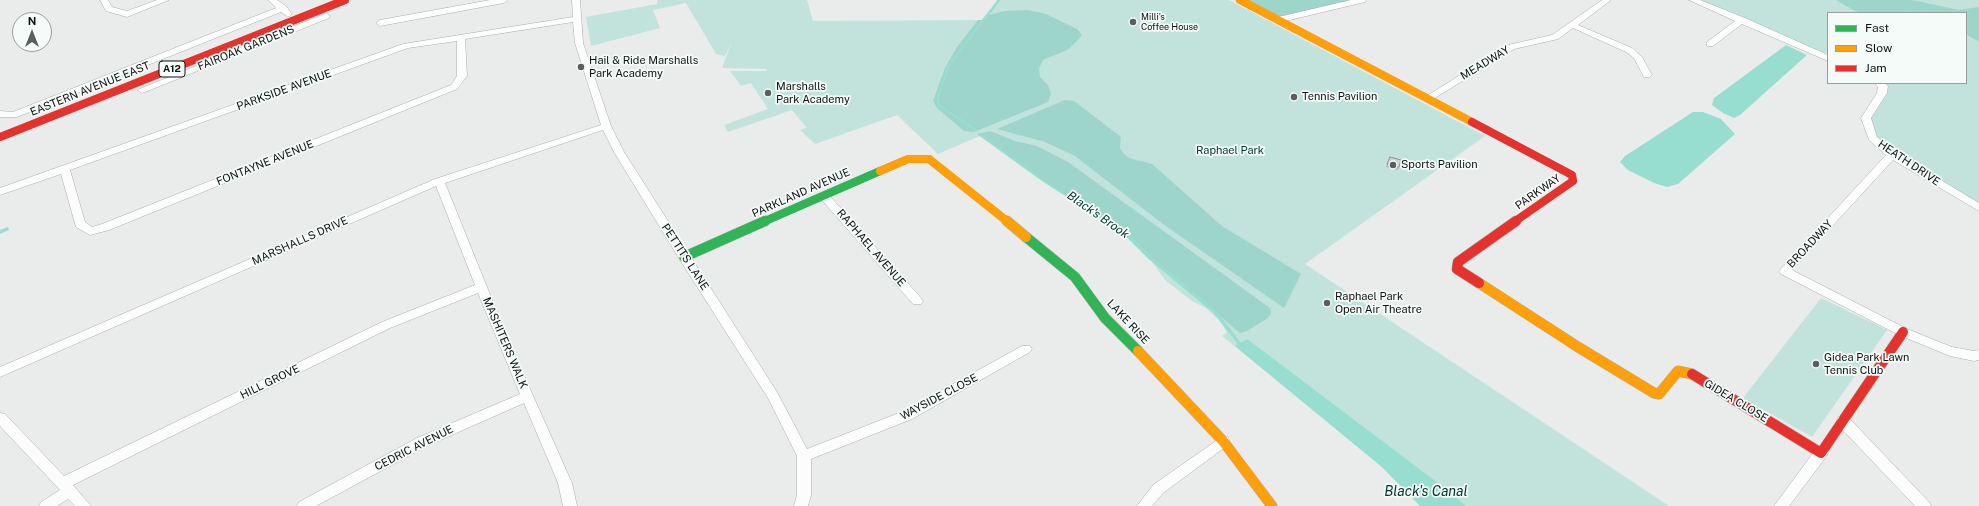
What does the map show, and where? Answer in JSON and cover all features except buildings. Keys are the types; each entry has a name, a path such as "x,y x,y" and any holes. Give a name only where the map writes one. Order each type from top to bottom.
{"main road":[{"name":"EASTERN AVENUE EAST","path":"0,138 164,77 325,0"},
{"name":"EASTERN AVENUE EAST","path":"0,128 292,17 345,0"},
{"name":"PARKWAY","path":"1240,0 1569,173 1574,180 1458,262 1457,269 1654,394"},
{"name":"PARKLAND AVENUE","path":"684,257 908,159 929,159"},
{"name":"LAKE RISE","path":"929,159 1075,276 1105,318 1159,371 1223,441 1272,506"},
{"path":"1821,453 1903,332"},
{"name":"GIDEA CLOSE","path":"1654,394 1659,394 1678,371 1689,372 1821,453"}],"street":[{"path":"104,0 109,9 127,14 165,0"},
{"path":"272,0 292,17"},
{"path":"380,23 504,0"},
{"name":"PETTITS LANE","path":"576,0 579,43 606,126 629,168 684,257 723,315 768,389 804,456 804,494 801,506"},
{"path":"1277,20 1362,0"},
{"name":"MEADWAY","path":"1427,99 1511,47 1555,37 1607,0"},
{"path":"1693,0 1827,58"},
{"name":"FAIROAK GARDENS","path":"0,114 14,114 292,17 326,16"},
{"name":"PARKSIDE AVENUE","path":"0,192 65,170 406,46 577,19"},
{"path":"1710,44 1742,20"},
{"path":"1572,25 1629,50 1638,57 1647,75"},
{"name":"FONTAYNE AVENUE","path":"65,170 80,224 90,231 105,227 454,87 462,76 461,38"},
{"path":"142,90 164,77"},
{"name":"HEATH DRIVE","path":"1880,84 1883,86 1882,93 1866,118 1872,138 1892,155 1979,208"},
{"name":"MARSHALLS DRIVE","path":"0,372 438,181 606,126"},
{"name":"BROADWAY","path":"1892,155 1785,271 1903,332"},
{"name":"MASHITERS WALK","path":"438,181 481,287 565,483 570,506"},
{"name":"RAPHAEL AVENUE","path":"824,196 917,301"},
{"name":"HILL GROVE","path":"46,506 66,487 386,325 481,287"},
{"path":"1903,332 1950,351 1979,355"},
{"name":"WAYSIDE CLOSE","path":"804,456 908,415 1026,349"},
{"name":"CEDRIC AVENUE","path":"304,506 422,442 527,396"},
{"path":"0,418 84,506"},
{"path":"1843,421 1924,506"},
{"path":"1144,506 1158,489 1223,441"},
{"path":"1781,506 1821,453"}],"green space":[{"name":"Raphael Park","path":"657,0 807,0 813,21 982,20 998,0 1229,0 1485,136 1305,264 1669,506 1420,506 1382,467 1222,336 1227,332 1218,319 1206,308 1192,301 1165,280 1150,259 1130,240 980,136 938,154 897,115 815,144 800,130 807,128 792,110 728,132 724,125 768,109 751,83 741,86 730,71 766,71 767,69 722,68 732,41 725,56 716,54 686,3 653,10 660,28 591,46 586,17 657,4"},
{"path":"1693,0 1979,0 1979,208 1872,138 1866,118 1882,93 1879,84 1967,84 1967,12 1827,12 1827,58"},
{"name":"Gidea Park Lawn Tennis Club","path":"1821,298 1887,330 1812,437 1743,398"}],"shaded area":[{"path":"1240,0 1362,0 1277,20"},
{"path":"1836,0 1912,0 1959,10 1979,7 1979,42 1967,35 1967,12 1855,11"},
{"path":"1028,10 1046,14 1077,29 1082,35 1067,50 1043,60 1039,68 1040,77 1048,85 1051,94 1048,102 974,132 964,131 937,108 933,101 945,68 957,47 978,20 982,20 985,16 1005,11"},
{"path":"1065,100 1074,101 1121,137 1120,148 1129,158 1152,164 1222,226 1301,274 1284,308 1163,224 1075,156 1045,142 997,129"},
{"path":"990,131 1015,141 1037,146 1068,162 1270,308 1271,313 1268,318 1247,331 1240,333 1150,258 1127,235 1044,181 979,134"}],"water":[{"path":"1786,45 1807,55 1740,115 1734,118 1723,113 1712,105 1714,98"},
{"path":"1693,112 1703,112 1721,119 1735,134 1678,184 1667,187 1654,183 1628,170 1620,162 1625,156"},
{"name":"Black's Canal","path":"1247,339 1434,480 1466,506 1420,506 1382,467 1235,346"}],"waterway":[{"name":"Black's Brook","path":"976,130 938,105 938,97 949,65 999,0"},
{"name":"Black's Brook","path":"979,134 1044,181 1108,222"},
{"name":"Black's Brook","path":"1106,221 1127,235 1150,258 1215,312 1239,343"},
{"path":"0,232 7,229"}],"traffic: fast":[{"path":"684,257 880,171"},
{"path":"1026,237 1075,277 1105,318 1138,351"}],"traffic: slow":[{"path":"1240,0 1472,122"},
{"path":"880,171 908,159 929,159 1026,237"},
{"path":"1479,283 1578,347 1654,393 1659,394 1678,371 1692,374"},
{"path":"1138,351 1223,441 1272,506"}],"traffic: jam":[{"path":"0,137 345,0"},
{"path":"1472,122 1572,175 1573,181 1458,262 1457,269 1479,283"},
{"path":"1692,374 1821,453 1903,332"}],"place":[{"name":"Milli's Coffee House","path":"1133,22"},
{"name":"Hail & Ride Marshalls Park Academy","path":"581,67"},
{"name":"Marshalls Park Academy","path":"768,93"},
{"name":"Tennis Pavilion","path":"1294,97"},
{"name":"Sports Pavilion","path":"1393,165"},
{"name":"Raphael Park Open Air Theatre","path":"1327,303"},
{"name":"Gidea Park Lawn Tennis Club","path":"1816,364"}]}
